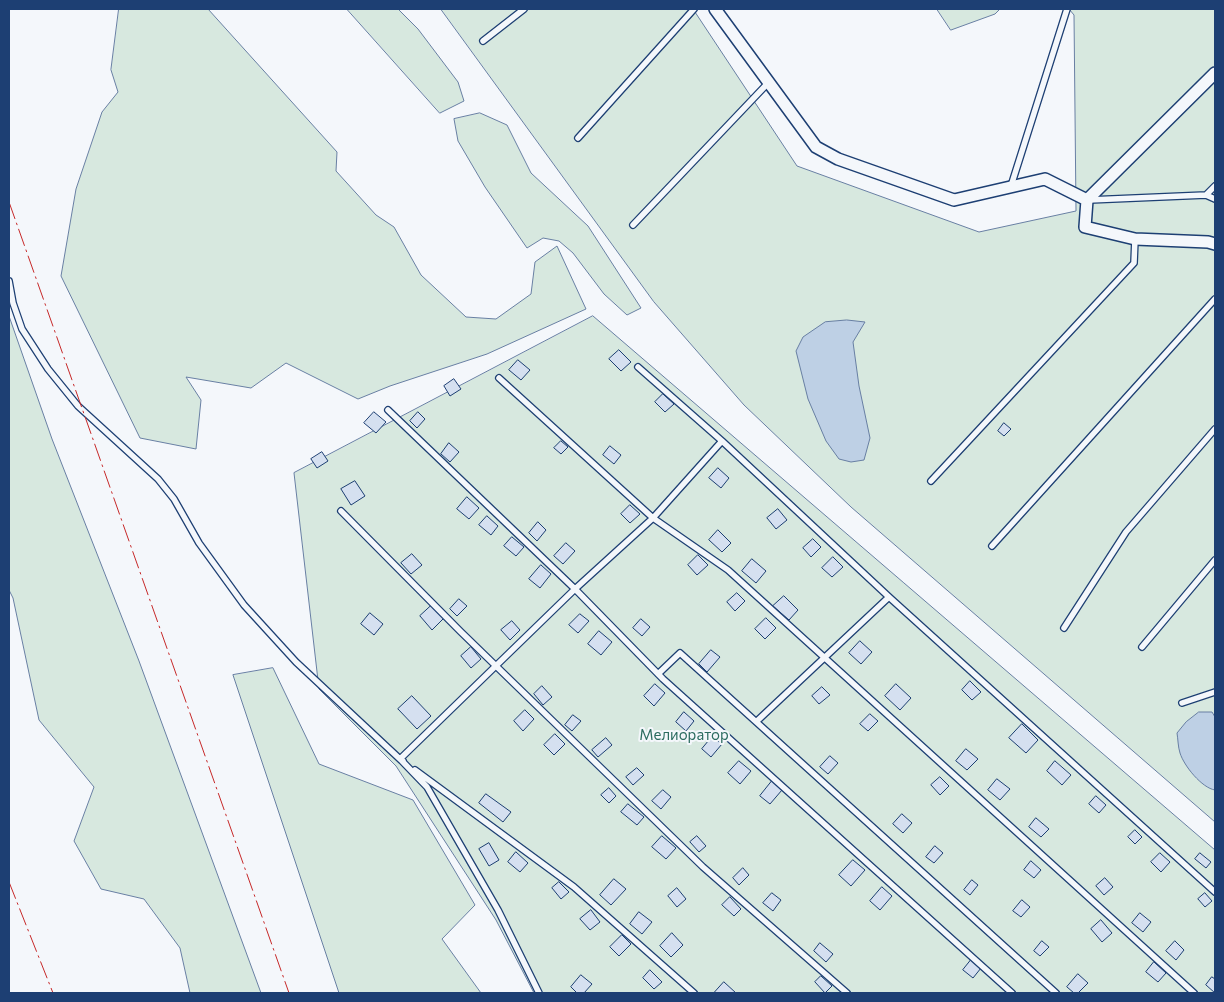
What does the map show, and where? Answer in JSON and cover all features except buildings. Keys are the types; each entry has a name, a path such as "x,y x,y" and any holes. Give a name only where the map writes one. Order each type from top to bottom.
{"street":[{"path":"715,9 816,147 838,159 954,200 1045,178 1087,200"},
{"path":"1215,73 1087,200 1086,227 1135,238 1215,244"}],"lane":[{"path":"484,41 524,9"},
{"path":"578,138 694,9"},
{"path":"1011,186 1067,9"},
{"path":"633,225 769,82"},
{"path":"1206,195 1215,186"},
{"path":"1087,200 1206,195 1215,199"},
{"path":"931,481 1134,263 1135,238"},
{"path":"9,280 13,303 22,328 48,369 78,406 163,486 174,499 219,572 244,605 296,662 400,759 427,787 498,910 539,993"},
{"path":"992,546 1215,299"},
{"path":"638,367 722,441 889,597 1215,892"},
{"path":"499,378 653,518 728,570 1194,993"},
{"path":"388,410 575,589 658,674 1012,993"},
{"path":"1064,628 1126,532 1215,430"},
{"path":"400,759 575,589 653,518 722,441"},
{"path":"342,511 461,632 703,867 847,993"},
{"path":"1142,647 1215,560"},
{"path":"757,721 889,597"},
{"path":"658,674 680,653 1056,993"},
{"path":"1182,703 1215,692"},
{"path":"400,759 574,887 694,993"}],"green space":[{"path":"119,9 208,9 337,152 336,171 376,215 394,227 421,275 466,317 496,319 531,294 535,262 557,246 586,309 487,354 390,386 358,399 286,363 251,388 186,377 201,400 196,449 140,438 61,276 76,189 102,112 118,92 111,70"},
{"path":"347,9 398,9 418,29 458,82 464,101 440,113"},
{"path":"441,9 693,9 797,166 979,232 1076,211 1074,15 1069,9 1215,9 1215,822 851,507 744,405 654,302"},
{"path":"937,9 1000,9 995,14 951,30"},
{"path":"480,113 507,125 531,173 588,226 641,308 627,315 604,294 573,253 559,241 543,238 527,248 485,187 458,141 454,119"},
{"path":"9,316 52,439 139,661 261,993 190,993 180,948 144,899 101,889 74,841 94,787 39,720 13,598 9,590"},
{"name":"Мелиоратор","path":"593,316 1215,850 1215,993 534,993 496,920 396,766 319,689 294,473"},
{"path":"273,668 319,764 413,800 475,905 442,939 481,993 339,993 233,675"}],"water":[{"path":"847,320 865,322 853,342 859,386 870,438 864,460 851,462 839,459 826,441 808,399 796,351 803,337 825,322"},
{"path":"1199,712 1212,712 1215,717 1215,790 1194,776 1180,753 1177,733 1186,722"}],"power":[{"path":"9,202 289,993"},
{"path":"9,882 53,993"}]}
